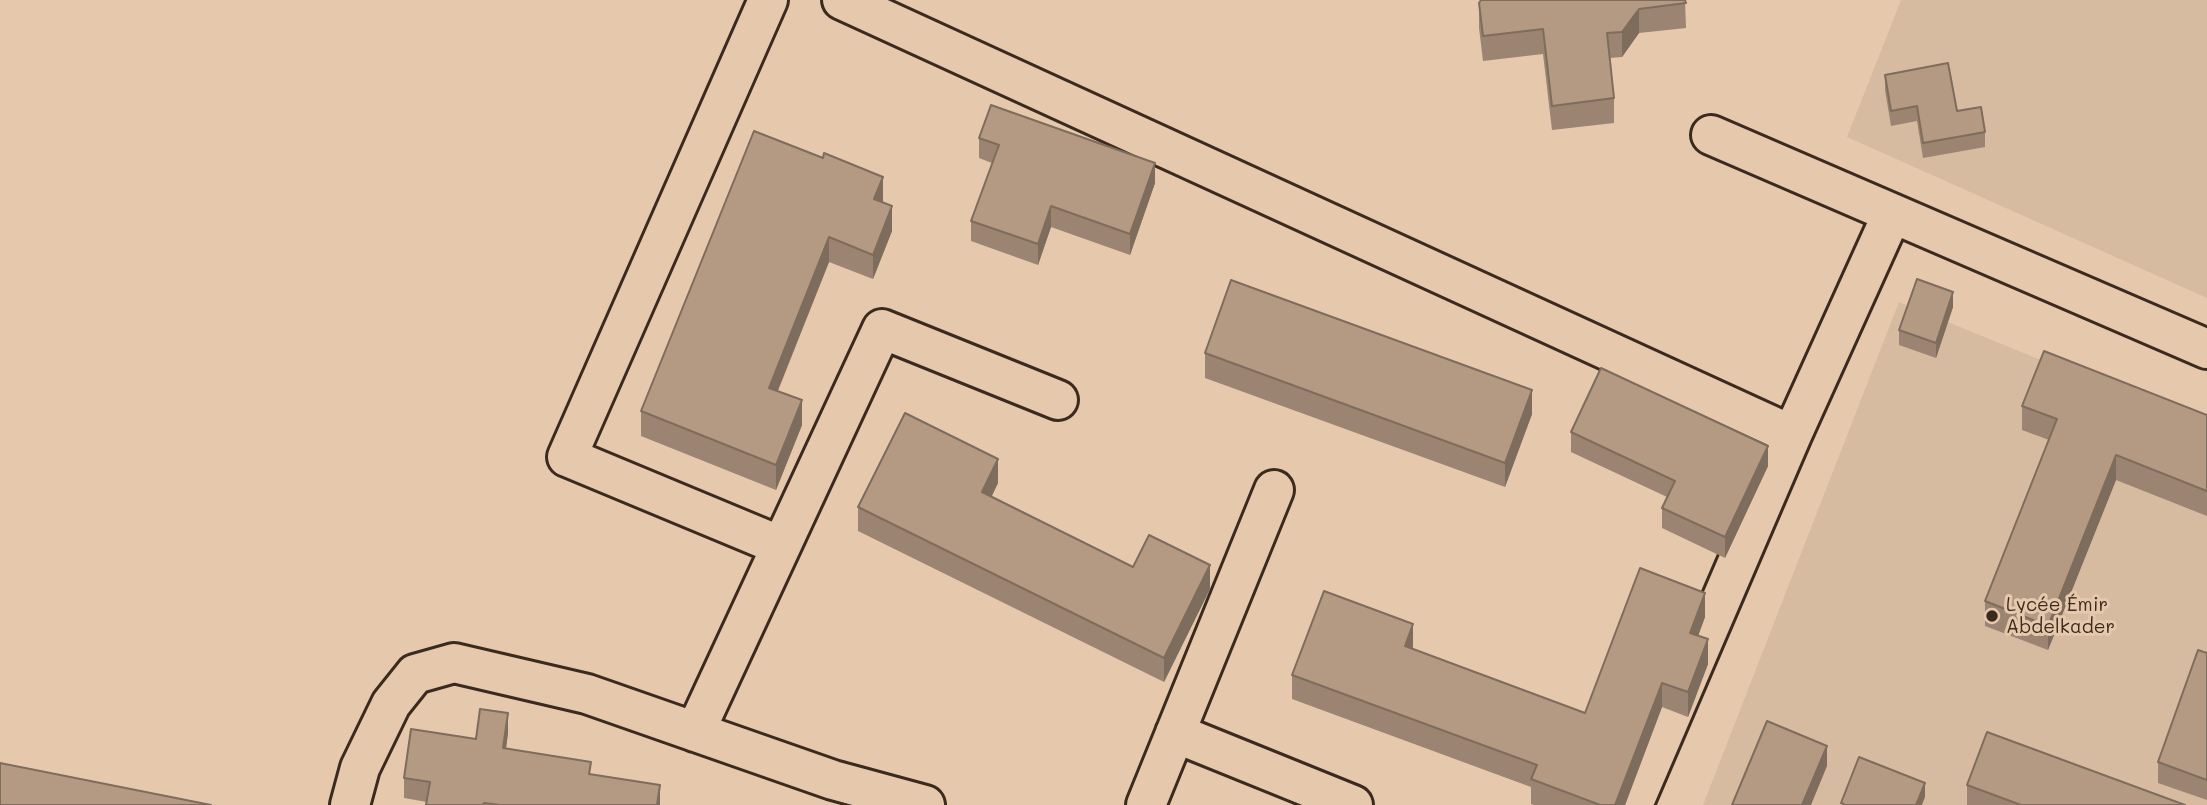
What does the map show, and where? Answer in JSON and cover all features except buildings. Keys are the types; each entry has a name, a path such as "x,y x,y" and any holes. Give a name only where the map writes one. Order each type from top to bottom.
{"street":[{"path":"768,0 567,457 781,546"},
{"path":"842,0 1791,435"},
{"path":"1711,135 2207,349"},
{"path":"1633,805 1791,435 1892,214"},
{"path":"695,732 882,329 1058,400"},
{"path":"1146,805 1274,490"},
{"path":"350,805 360,768 391,704 415,674 454,663 587,694 695,732 830,793 925,805"},
{"path":"1175,733 1353,805"}],"shaded area":[{"path":"1901,0 2207,0 2207,298 1847,137"},
{"name":"Lycée Émir Abdelkader","path":"1899,302 2207,428 2207,805 1703,805"}],"place":[{"name":"Lycée Émir Abdelkader","path":"1992,616"}]}
